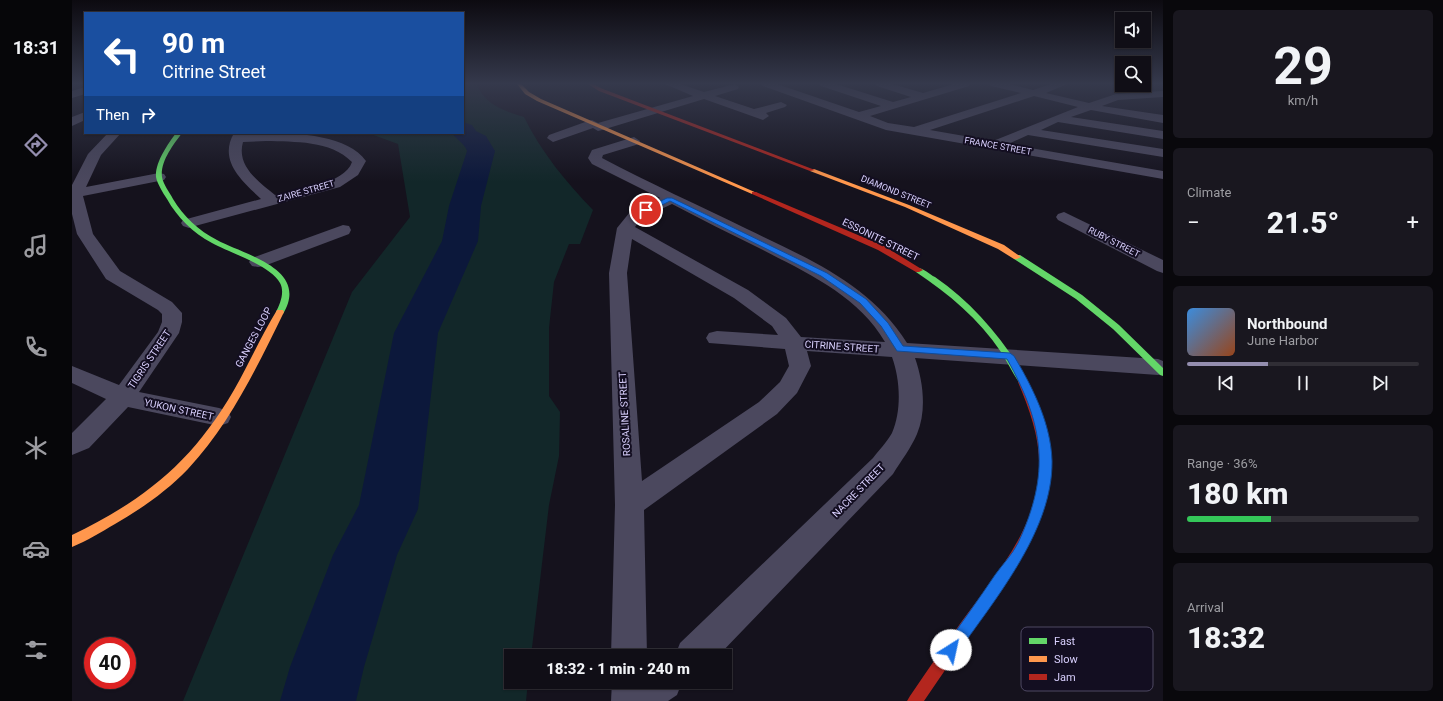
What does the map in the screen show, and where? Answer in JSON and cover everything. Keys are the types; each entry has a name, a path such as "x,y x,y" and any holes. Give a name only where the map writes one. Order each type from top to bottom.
{"street":[{"path":"72,122 82,117"},
{"name":"ESSONITE STREET","path":"576,117 750,191 899,258 923,272 953,296 979,321 1010,356 1028,388 1040,425 1046,461 1041,500 1022,548 915,701"},
{"path":"553,138 629,117"},
{"name":"DIAMOND STREET","path":"674,117 907,206 1001,247 1079,297 1116,327 1161,370"},
{"name":"FRANCE STREET","path":"861,117 886,126 1163,175"},
{"path":"917,131 959,117"},
{"path":"994,145 1062,117"},
{"path":"1149,117 1163,119"},
{"path":"1058,118 1163,135"},
{"path":"1026,131 1163,153"},
{"path":"73,194 96,154 114,134"},
{"path":"73,194 160,177 168,146 177,134"},
{"path":"239,136 234,146 234,157 238,166 272,201"},
{"name":"ZAIRE STREET","path":"189,224 335,184 349,177 357,168 359,160 354,154 343,147 322,142 239,136"},
{"name":"NACRE STREET","path":"634,141 597,153 595,155 597,161 670,199 824,274 844,286 863,301 885,325 900,349 910,378 911,406 903,437 883,466 701,649"},
{"name":"GANGES LOOP","path":"72,541 94,531 131,509 172,478 198,450 248,371 284,303 286,292 283,281 276,274 258,262 213,241 189,224 170,202 160,177"},
{"name":"TIGRIS STREET","path":"73,194 85,234 113,275 165,306 172,313 172,322 168,333 123,397"},
{"path":"628,505 768,408 789,387 800,366 794,342 779,322 760,307 741,294 625,228 636,215 670,199"},
{"name":"RUBY STREET","path":"1064,217 1163,267"},
{"name":"ROSALINE STREET","path":"625,228 618,274 628,505 630,649"},
{"path":"258,262 343,230"},
{"name":"CITRINE STREET","path":"717,338 1010,356 1161,370"},
{"name":"YUKON STREET","path":"72,374 123,397 219,417"},
{"path":"72,445 80,441 123,397"},
{"path":"630,689 630,701"},
{"path":"636,701 654,689"}],"green space":[{"path":"464,117 524,117 546,155 593,210 580,244 569,244 554,282 549,328 549,396 560,412 559,456 549,505 532,649 504,649 504,689 527,689 526,701 183,701 352,292 410,217 398,144 371,134 464,134"}],"waterway":[{"path":"318,701 327,667 365,555 388,509 416,333 460,241 465,206 481,151 477,142 467,136 464,132"}],"traffic: fast":[{"path":"178,134 166,153 161,164 159,176 173,204 185,219 199,232 215,242 270,269 283,281 286,292 280,312"},
{"path":"1017,257 1079,297 1116,327 1163,373"},
{"path":"919,270 965,305 979,319 1004,349 1023,382"}],"traffic: slow":[{"path":"578,117 754,193"},
{"path":"812,170 907,206 1001,247 1017,257"},
{"path":"72,541 102,526 130,509 171,479 183,467 211,433 224,414 248,373 280,312"}],"traffic: jam":[{"path":"671,117 812,170"},
{"path":"754,193 881,248 919,270"},
{"path":"915,701 1002,576 1031,525 1040,499 1045,473 1044,445 1037,415 1023,382"}],"route":[{"path":"646,210 670,199 824,274 844,286 863,301 885,325 900,349 1010,356 1028,388 1040,425 1046,461 1041,500 1022,548 951,650"}]}
